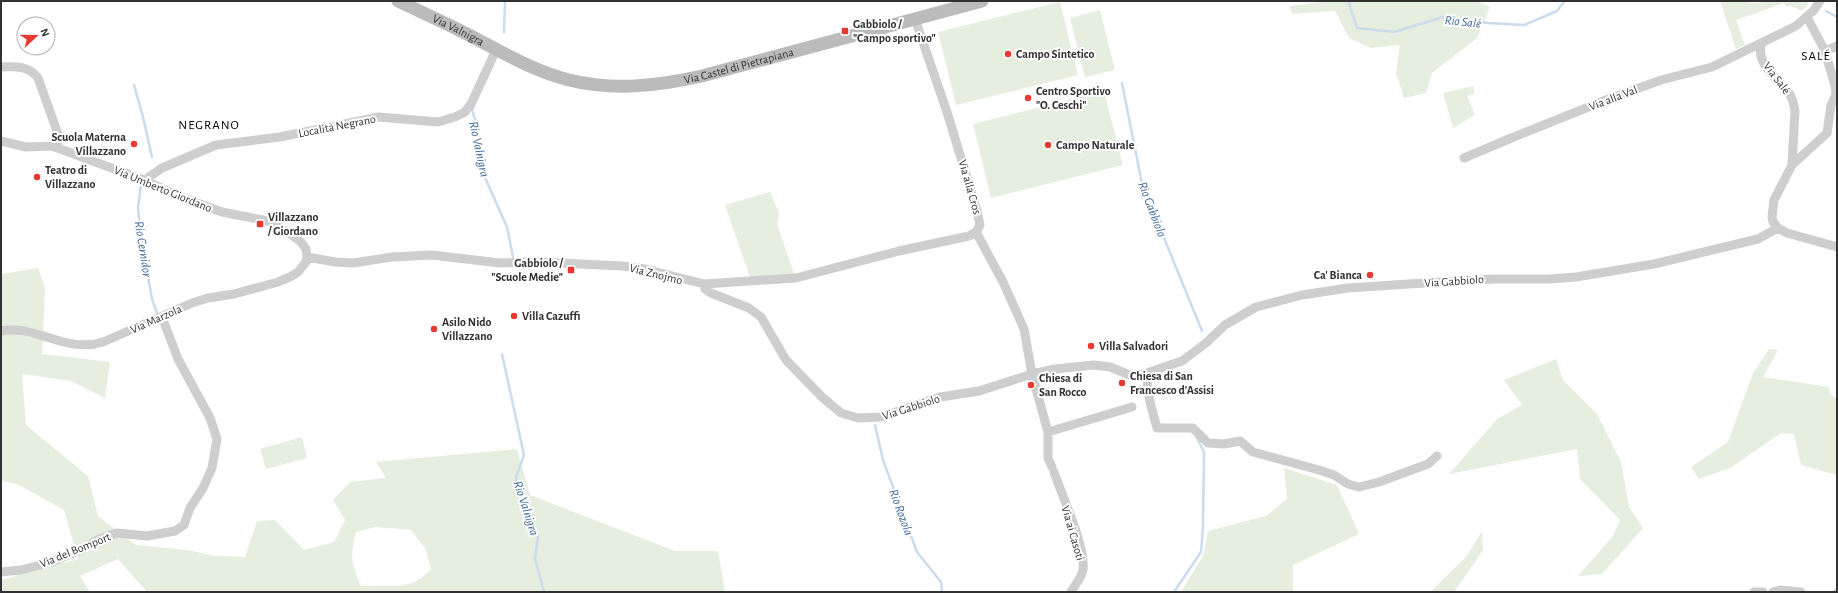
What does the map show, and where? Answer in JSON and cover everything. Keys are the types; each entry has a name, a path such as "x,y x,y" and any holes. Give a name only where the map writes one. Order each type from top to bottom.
{"main road":[{"name":"Via Valnigra","path":"398,1 496,50"},
{"name":"Via Castel di Pietrapiana","path":"496,50 540,70 569,80 605,86 666,84 702,76 982,1"}],"street":[{"path":"1762,43 1786,32 1807,18 1820,1"},
{"name":"Via Salé","path":"1778,228 1773,222 1772,217 1774,200 1792,165 1824,136 1829,128 1831,105 1836,95 1825,50 1807,18"},
{"name":"Via alla Cros","path":"915,19 964,165 980,222 976,232 1003,282 1024,329 1032,374"},
{"name":"Via Salé","path":"1762,43 1760,50 1762,58 1767,68 1790,95 1795,111 1792,165"},
{"name":"Via alla Val","path":"1464,158 1606,100 1661,80 1712,67 1762,43"},
{"path":"1825,50 1837,46"},
{"name":"Località Negrano","path":"147,181 162,168 216,145 280,137 379,117 438,122 455,117 465,112 472,102 496,50"},
{"path":"1,67 27,68 33,71 38,78 58,134 58,148"},
{"name":"Via Umberto Giordano","path":"1,141 26,147 46,145 58,148 147,181 178,196 215,209 268,221 302,242 306,249 307,259"},
{"path":"1778,228 1787,233 1837,247"},
{"name":"Via Gabbiolo","path":"704,284 705,289 711,293 749,308 761,317 786,360 822,398 841,413 858,418 880,417 940,397 979,390 1032,374 1094,365 1110,367 1132,376 1146,374 1182,361 1239,315 1277,300 1348,288 1477,280 1549,279 1576,276 1654,264 1758,239 1778,228"},
{"name":"Via Znojmo","path":"307,259 353,263 392,257 432,255 500,263 538,262 623,266 645,269 704,284 796,278 899,251 969,236 976,232"},
{"name":"Via Marzola","path":"1,331 22,330 69,345 91,346 208,298 234,294 278,282 298,272 307,259"},
{"name":"Via del Bomport","path":"1,572 21,570 52,562 82,549 99,539 117,533 147,536 174,531 184,525 190,508 203,488 212,468 217,439 210,418 178,359 162,316"},
{"name":"Via ai Casoti","path":"1032,374 1048,432 1048,458 1083,557 1083,572 1071,592"},
{"path":"1146,374 1150,402 1157,428 1193,428 1208,443 1224,444 1240,441 1253,452 1334,475 1348,484 1359,487 1379,482 1428,464 1437,456"},
{"path":"1048,432 1132,408"},
{"path":"1773,592 1780,590 1801,592"},
{"path":"1756,592 1763,592"}],"green space":[{"path":"1329,1 1476,1 1490,7 1477,38 1432,73 1426,93 1404,98 1396,73 1400,45 1371,48 1349,38 1335,11 1292,14 1290,6"},
{"path":"1720,1 1760,3 1764,1 1805,1 1809,3 1802,11 1791,6 1786,7 1784,3 1736,20 1745,45 1736,49"},
{"name":"Campo Sintetico","path":"1060,2 1078,75 956,105 938,32"},
{"path":"1100,10 1115,70 1085,77 1070,18"},
{"path":"1473,86 1475,93 1467,96 1475,115 1453,128 1443,93"},
{"name":"Campo Naturale","path":"1104,91 1123,165 991,198 973,124"},
{"path":"770,192 779,213 777,224 794,274 750,277 725,205"},
{"path":"38,268 45,288 42,354 110,362 105,398 71,381 22,374 26,425 88,476 98,516 136,545 187,550 216,556 245,557 257,521 275,520 304,550 334,542 345,520 333,500 350,482 386,478 376,462 517,449 530,495 675,551 718,551 725,592 147,592 118,559 80,576 90,592 1,592 1,580 78,559 64,510 17,484 1,481 1,274","holes":["375,527 411,530 425,548 431,569 415,582 399,586 361,586 352,559 356,532"]},
{"path":"1769,349 1778,350 1763,377 1829,387 1830,394 1837,399 1837,475 1801,465 1794,434 1781,433 1730,468 1699,479 1691,467 1728,442 1753,373"},
{"path":"1556,359 1563,380 1597,414 1621,462 1629,507 1643,528 1602,574 1578,576 1613,536 1620,520 1580,479 1577,449 1449,474 1497,419 1522,405 1504,380"},
{"path":"302,437 307,458 266,469 260,449"},
{"path":"1284,468 1337,485 1359,534 1293,565 1293,592 1181,592 1203,556 1208,531 1266,516 1287,499"},
{"path":"1482,531 1483,550 1455,591 1430,592 1467,556"}],"waterway":[{"name":"Rio Valnigra","path":"504,32 505,1"},
{"name":"Rio Salé","path":"1349,3 1357,28 1394,32 1443,17 1488,23 1524,25 1557,11 1565,1"},
{"name":"Rio Salé","path":"1826,11 1837,17"},
{"name":"Rio Gabbiolo","path":"1122,83 1142,184 1202,331"},
{"name":"Rio Cernidor","path":"134,85 152,157"},
{"name":"Rio Valnigra","path":"474,106 472,110 477,126 483,173 507,227 513,257"},
{"name":"Rio Cernidor","path":"141,184 138,208 141,238 152,299 157,313"},
{"name":"Rio Valnigra","path":"502,354 524,455 516,477 522,502 530,512 538,535 535,559 544,592"},
{"name":"Rio Rozola","path":"875,425 883,460 917,552 941,582 942,592"},
{"name":"Rio Gabbiolo","path":"1174,592 1201,552 1203,527 1204,452 1196,436"}],"place":[{"name":"Gabbiolo / \"Campo sportivo\"","path":"845,31"},
{"name":"Campo Sintetico","path":"1008,54"},
{"name":"Centro Sportivo \"O. Ceschi\"","path":"1028,98"},
{"name":"Scuola Materna Villazzano","path":"134,144"},
{"name":"Campo Naturale","path":"1048,145"},
{"name":"Teatro di Villazzano","path":"37,177"},
{"name":"Villazzano / Giordano","path":"260,224"},
{"name":"Gabbiolo / \"Scuole Medie\"","path":"571,270"},
{"name":"Ca' Bianca","path":"1370,275"},
{"name":"Villa Cazuffi","path":"514,316"},
{"name":"Asilo Nido Villazzano","path":"434,329"},
{"name":"Villa Salvadori","path":"1091,346"},
{"name":"Chiesa di San Francesco d'Assisi","path":"1122,383"},
{"name":"Chiesa di San Rocco","path":"1031,385"}],"district":[{"name":"SALÉ","path":"1816,55"},
{"name":"NEGRANO","path":"209,124"}]}
